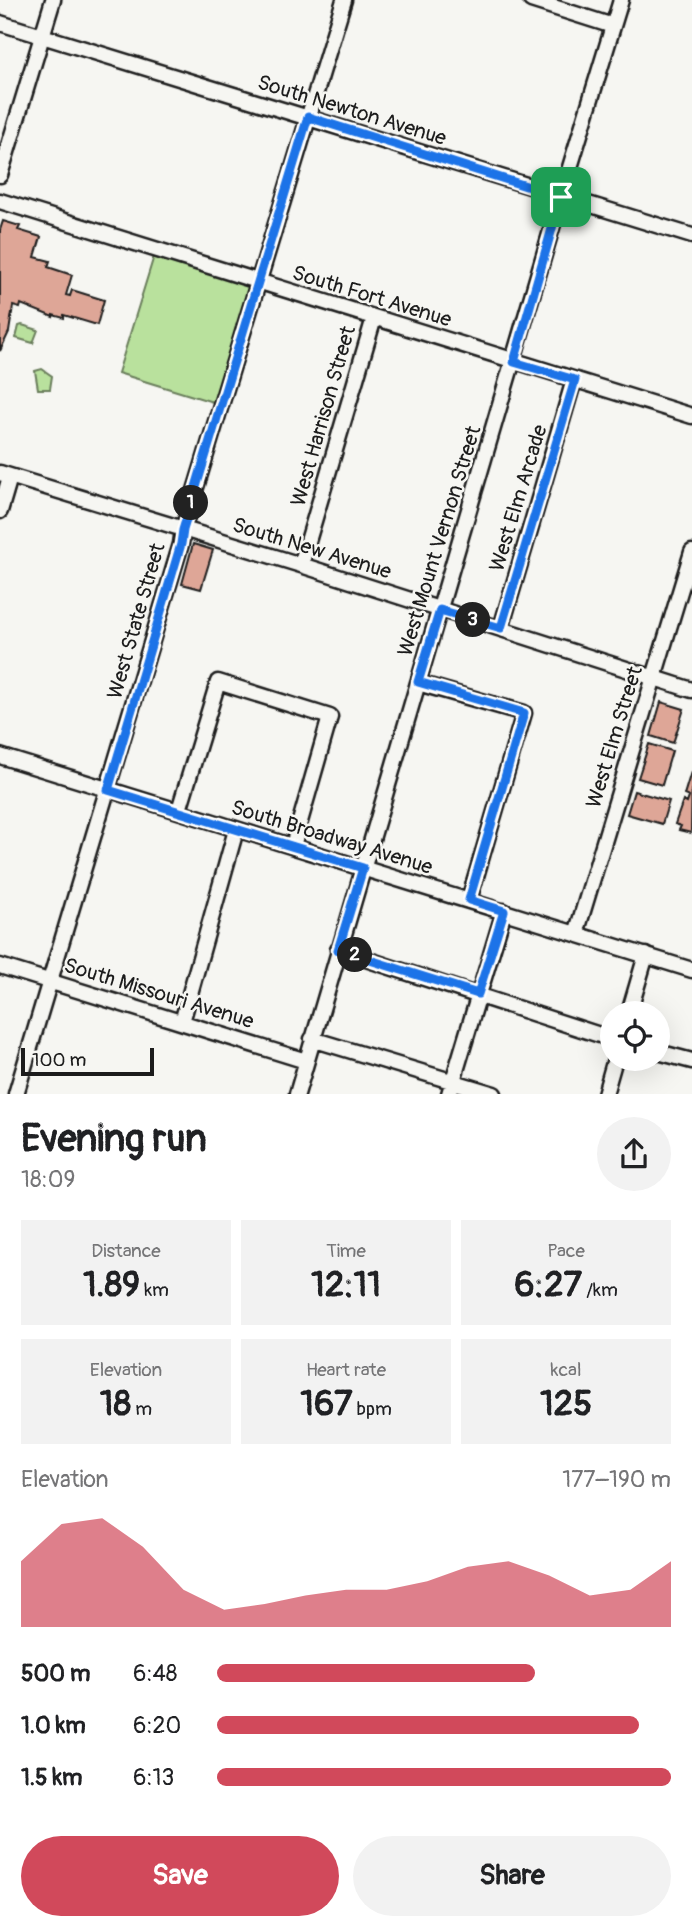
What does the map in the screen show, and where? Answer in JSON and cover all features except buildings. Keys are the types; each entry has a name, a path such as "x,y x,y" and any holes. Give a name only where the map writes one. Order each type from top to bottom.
{"street":[{"path":"0,175 53,0"},
{"name":"West State Street","path":"16,1094 344,0"},
{"path":"531,0 613,26"},
{"name":"West Mount Vernon Street","path":"297,1094 621,0"},
{"name":"South Newton Avenue","path":"0,23 692,236"},
{"name":"South Fort Avenue","path":"0,201 692,416"},
{"name":"West Harrison Street","path":"302,565 374,318"},
{"name":"West Elm Arcade","path":"501,628 575,380"},
{"path":"0,510 5,475"},
{"name":"South New Avenue","path":"5,475 302,565 692,690"},
{"name":"West Elm Street","path":"576,934 692,552"},
{"path":"179,810 218,682 330,717 293,846"},
{"path":"418,682 524,713 469,900"},
{"name":"South Broadway Avenue","path":"0,757 692,970"},
{"path":"181,1022 236,830"},
{"path":"451,1087 504,911"},
{"path":"338,950 600,1035"},
{"path":"633,1001 646,955"},
{"name":"South Missouri Avenue","path":"0,966 306,1061"},
{"path":"312,1039 451,1087 494,1094"},
{"path":"670,1055 692,1061"},
{"path":"605,1094 612,1071"}],"green space":[{"path":"154,256 249,286 216,403 118,373"},
{"path":"19,326 38,330 33,343 16,338"},
{"path":"42,369 52,376 50,389 38,389 35,371"}],"route":[{"path":"308,117 561,197 514,362 575,380 501,628 440,610 418,682 524,713 469,900 504,911 478,994 338,950 363,868 108,790 183,530 308,117"}]}
